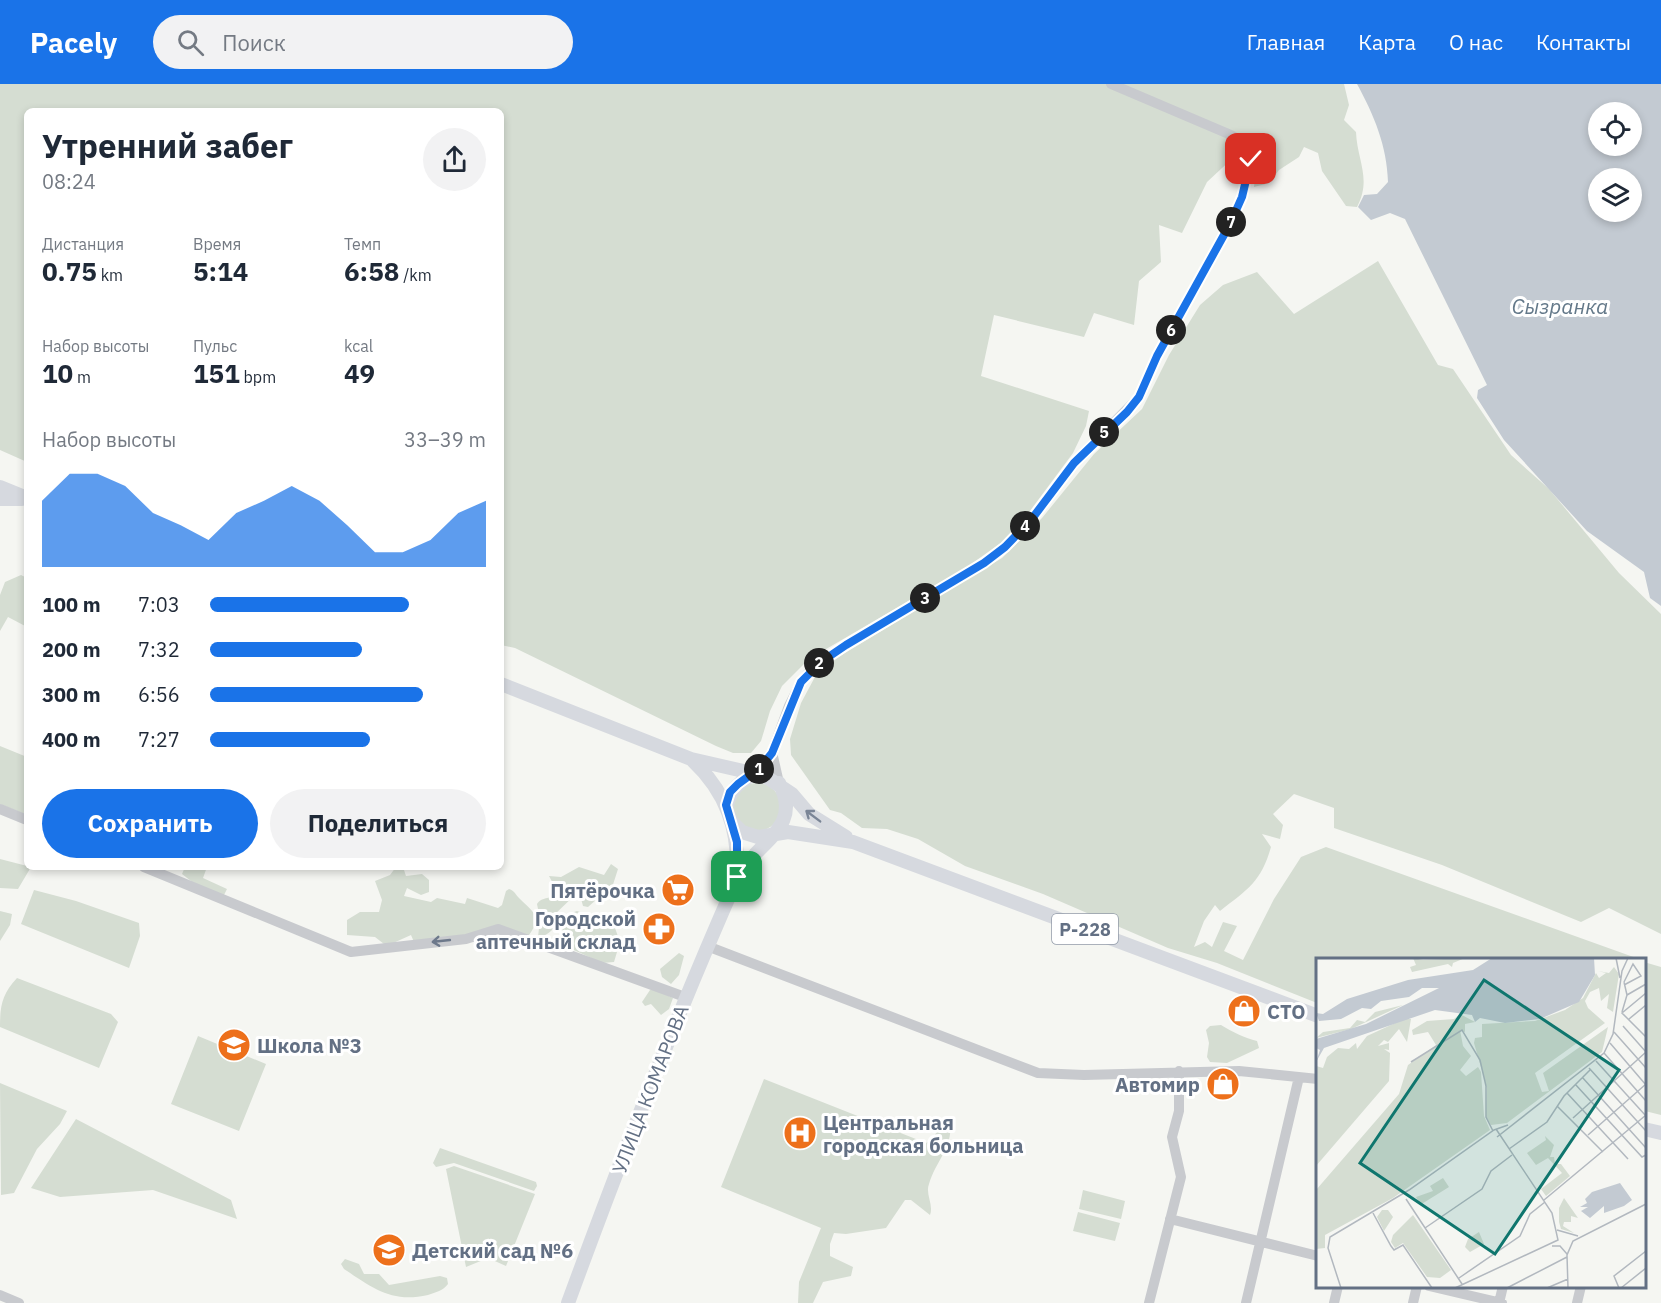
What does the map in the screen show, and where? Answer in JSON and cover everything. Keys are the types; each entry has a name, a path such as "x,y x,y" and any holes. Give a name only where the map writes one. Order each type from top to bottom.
{"main road":[{"path":"0,486 24,498"},
{"path":"0,499 24,499"},
{"path":"504,685 691,759 753,774"},
{"path":"691,759 710,777 726,805 737,842 737,877"},
{"path":"726,805 730,792 753,774"},
{"name":"Р-228","path":"753,774 779,783 792,794 808,814 853,842"},
{"path":"737,877 756,851 776,834 788,810 788,802 779,783"},
{"name":"Р-228","path":"733,823 742,832 758,837 807,833 853,842 1316,1016"},
{"name":"УЛИЦА КОМАРОВА","path":"568,1303 685,997 737,877"},
{"path":"1646,1129 1661,1133"}],"street":[{"path":"753,774 772,753 789,706 801,682 810,671 846,645 984,563 1005,547 1031,520 1074,463 1127,412 1139,397 1157,356 1230,224 1248,176 1251,159 1244,143 1231,135 1111,84"},
{"path":"772,753 779,783"},
{"path":"0,810 24,819"},
{"path":"151,870 351,952 466,939 498,929 685,997"},
{"path":"707,946 1038,1073 1084,1075 1239,1071 1316,1079"},
{"path":"1149,1303 1181,1177 1172,1137 1179,1111 1179,1071"},
{"path":"1246,1303 1299,1077"},
{"path":"1170,1219 1316,1256"},
{"path":"1334,1303 1338,1288"},
{"path":"1413,1303 1417,1288"},
{"path":"1433,1288 1500,1303 1503,1288"},
{"path":"1577,1303 1581,1288"},
{"path":"0,1295 19,1303"}],"shaded area":[{"path":"0,84 1344,84 1349,105 1344,120 1356,132 1364,178 1357,207 1346,206 1322,171 1318,153 1304,147 1299,157 1279,170 1269,183 1254,187 1250,142 1207,182 1182,233 1159,225 1161,262 1139,281 1134,325 1094,313 1084,337 994,315 981,376 1089,411 1086,426 1073,453 1024,519 1005,540 967,567 809,659 782,686 770,711 761,741 751,753 733,753 716,746 515,648 504,646 504,108 24,108 24,461 0,450"},
{"path":"1378,261 1438,365 1453,369 1511,455 1549,489 1619,573 1661,614 1661,934 1609,908 1581,922 1442,865 1334,828 1334,808 1294,794 1273,814 1283,825 1280,839 1262,834 1271,847 1258,877 1220,911 1215,905 1204,921 1194,947 1205,942 1212,947 1223,922 1237,926 1224,951 1243,960 1274,899 1301,857 1326,847 1636,958 1316,958 1316,1003 1217,963 1168,948 1043,894 965,866 918,839 887,829 862,828 841,813 830,810 791,755 790,739 801,703 816,675 835,659 1002,558 1042,518 1094,454 1142,409 1169,355 1200,305 1223,285 1257,272 1294,314"},
{"path":"21,575 24,576 24,625 8,617 0,631 0,595 5,582"},
{"path":"0,746 24,756 24,814 0,804"},
{"path":"752,783 762,783 777,793 781,807 780,816 771,827 762,831 752,831 737,821 733,812 733,802 743,787"},
{"path":"0,859 24,865 24,870 29,870 18,889 0,888"},
{"path":"611,864 618,869 609,897 597,899 588,907 583,906 580,895 576,894 550,920 556,924 553,929 538,937 540,919 537,904 553,896 557,891 549,876 561,877 579,867 604,875"},
{"path":"184,870 206,870 203,878 227,889 223,897 196,885 182,874"},
{"path":"394,870 404,870 406,876 422,874 429,880 429,892 421,895 407,888 404,896 431,902 437,898 465,904 467,898 498,908 502,905 506,891 509,889 533,912 535,925 527,938 497,927 467,937 414,942 411,935 391,944 384,944 375,937 347,935 347,920 360,912 379,912 382,900 375,881 390,875"},
{"path":"34,890 76,901 139,923 140,936 129,968 21,924"},
{"path":"0,911 12,914 10,925 0,941"},
{"path":"577,911 586,914 600,928 615,928 620,942 614,962 602,963 563,945 561,932 567,923 565,915"},
{"path":"679,953 684,956 679,975 671,984 662,977 660,969"},
{"path":"1646,963 1661,967 1661,1115 1646,1111"},
{"path":"17,978 111,1014 118,1022 99,1068 0,1027 3,1001 8,989"},
{"path":"654,989 673,998 669,1009 661,1015 651,1004 645,1006 642,1002 650,990"},
{"path":"1221,1025 1239,1035 1257,1041 1259,1048 1227,1063 1210,1062 1207,1057 1209,1043 1206,1030 1210,1026"},
{"path":"198,1036 266,1064 239,1131 171,1104"},
{"path":"764,1079 926,1143 932,1139 945,1120 950,1123 947,1147 928,1188 930,1215 911,1200 905,1200 886,1228 846,1234 834,1233 830,1244 830,1256 853,1267 851,1276 823,1282 813,1303 798,1303 799,1282 821,1228 721,1187"},
{"path":"0,1083 67,1111 60,1124 37,1149 14,1193 1,1195"},
{"path":"76,1119 231,1200 237,1219 153,1190 60,1197 31,1188"},
{"path":"440,1148 536,1182 537,1186 534,1191 454,1163 436,1167 433,1163"},
{"path":"454,1166 535,1194 506,1266 488,1258 466,1267 446,1169"},
{"path":"1083,1190 1125,1201 1121,1219 1079,1209"},
{"path":"1078,1212 1120,1223 1115,1241 1073,1231"},
{"path":"345,1259 359,1264 364,1274 379,1274 389,1285 440,1276 447,1278 448,1284 442,1290 428,1295 394,1296 374,1288 344,1269 341,1264"}],"water":[{"name":"Сызранка","path":"1357,84 1661,84 1661,606 1650,598 1644,572 1587,531 1504,440 1477,398 1478,390 1487,385 1405,219 1390,213 1371,220 1358,207 1364,195 1377,194 1388,182 1385,156 1374,119"}],"place":[{"name":"Пятёрочка","path":"678,890"},
{"name":"Городской аптечный склад","path":"659,929"},
{"name":"СТО","path":"1244,1011"},
{"name":"Школа №3","path":"234,1045"},
{"name":"Автомир","path":"1223,1084"},
{"name":"Центральная городская больница","path":"800,1133"},
{"name":"Детский сад №6","path":"389,1250"}],"route":[{"path":"737,877 737,842 726,805 730,792 760,768 772,753 789,706 801,682 810,671 846,645 984,563 1005,547 1031,520 1056,483 1074,463 1097,438 1127,412 1139,397 1157,356 1230,224 1242,197 1251,159"}]}
